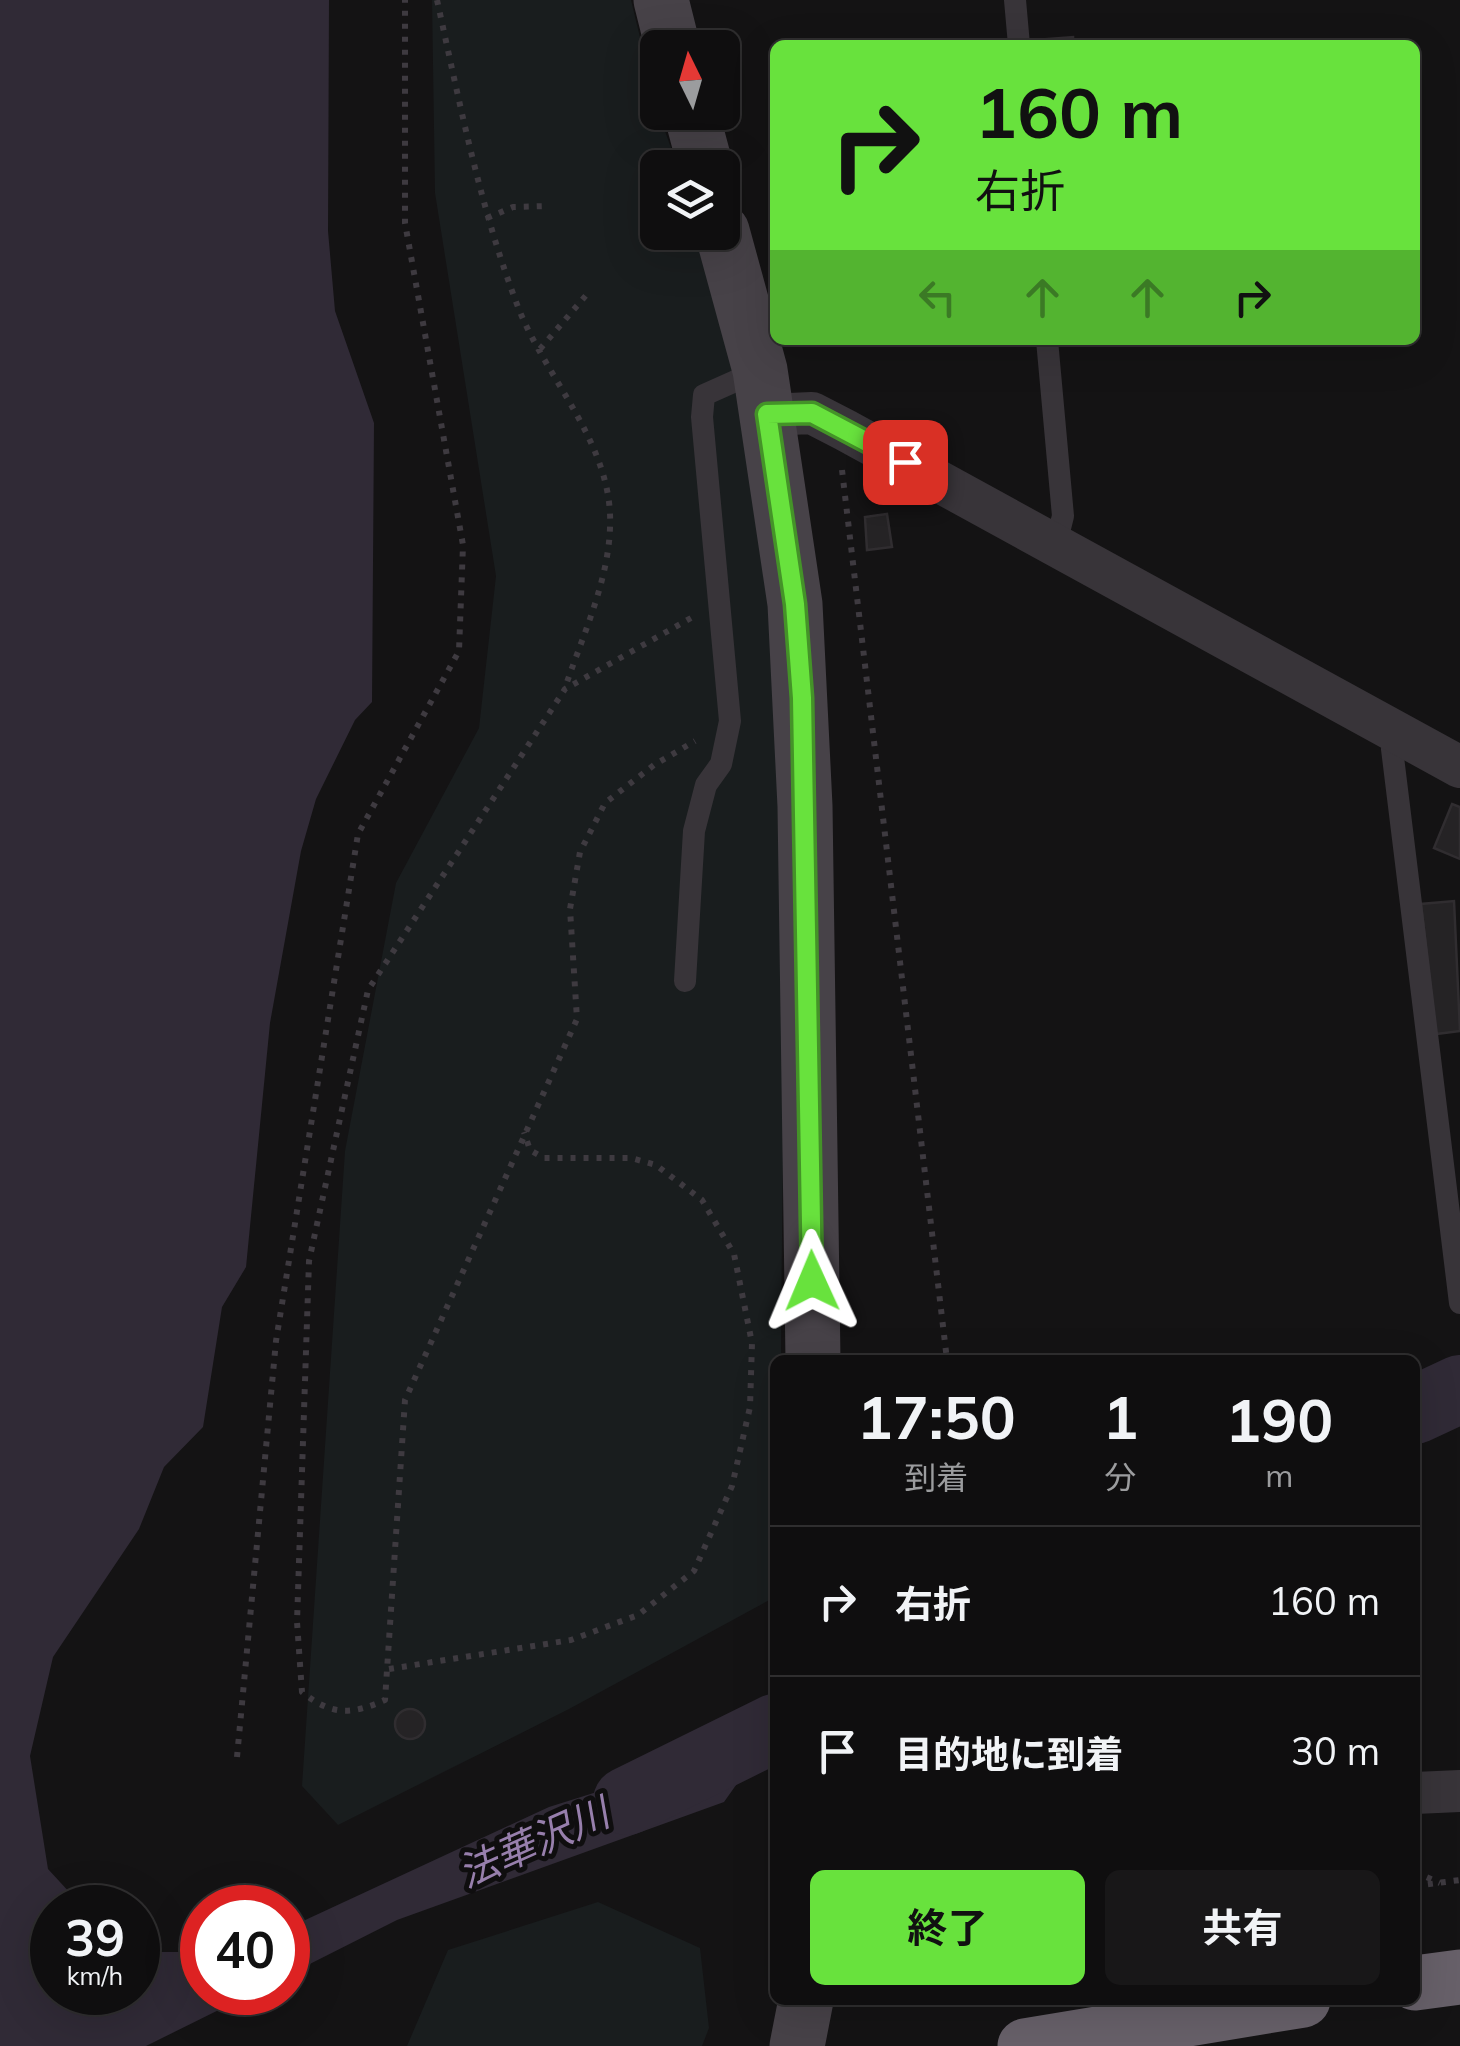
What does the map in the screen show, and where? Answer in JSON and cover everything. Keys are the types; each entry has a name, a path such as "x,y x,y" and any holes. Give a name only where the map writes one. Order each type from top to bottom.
{"highway":[{"path":"1420,1982 1460,1977"},
{"path":"1026,2046 1272,2005"}],"street":[{"path":"660,0 668,30"},
{"path":"727,250 764,392 795,604 802,698 813,1355"},
{"path":"764,392 845,430 1460,767"},
{"path":"1420,1793 1460,1791"},
{"path":"798,2046 805,2005"}],"lane":[{"path":"1015,0 1019,40"},
{"path":"1046,345 1063,516 1056,544"},
{"path":"685,981 694,831 706,785 722,764 730,722 702,416 704,395 764,392"},
{"path":"1401,736 1392,750 1460,1302"}],"path":[{"path":"237,1757 276,1340 358,834 458,651 463,545 404,223 405,0"},
{"path":"436,0 486,218 520,312 599,457 610,525 604,574 564,689 368,990 309,1260 297,1622 302,1692 324,1710 356,1713 386,1700 405,1400 523,1130 577,1019 570,909 580,852 605,803 654,765 730,722"},
{"path":"486,218 513,207 546,206"},
{"path":"540,348 588,293"},
{"path":"845,430 840,450 946,1355"},
{"path":"564,689 720,604"},
{"path":"389,1669 571,1640 638,1615 694,1571 732,1486 750,1407 752,1343 734,1254 702,1200 669,1173 631,1158 544,1158 530,1150 523,1130"},
{"path":"1420,1874 1441,1883"},
{"path":"1420,1885 1460,1880"}],"shaded area":[{"path":"432,0 631,0 640,37 640,130 665,130 672,150 640,150 640,250 705,250 751,451 769,592 777,701 784,921 781,1355 770,1355 770,1600 569,1709 338,1825 302,1786 345,1151 396,883 479,728 496,576 435,193"},
{"path":"598,1902 700,1948 709,2028 702,2046 407,2046 448,1950"}],"water":[{"path":"0,0 329,0 328,231 335,311 374,423 372,702 355,720 316,799 301,851 270,1023 246,1267 222,1307 203,1427 164,1467 139,1529 53,1657 30,1756 48,1869 63,1885 30,1885 30,2015 160,2015 160,1952 180,1952 180,2015 209,2015 146,2046 0,2046"},
{"path":"702,1759 746,1771 724,1802 397,1920 310,1964 310,1918 549,1807"}],"building":[{"path":"887,514 892,547 867,550 865,517"},
{"path":"1452,804 1460,807 1460,859 1434,848"},
{"path":"1454,901 1460,1031 1436,1034 1421,904"},
{"path":"410,1709 421,1713 425,1724 421,1735 410,1739 399,1735 395,1724 399,1713"}],"waterway":[{"name":"法華沢川","path":"1420,1408 1460,1389"},
{"name":"法華沢川","path":"627,1801 770,1730"}],"route":[{"path":"812,1281 802,698 795,604 767,414 812,413 905,462"}]}
